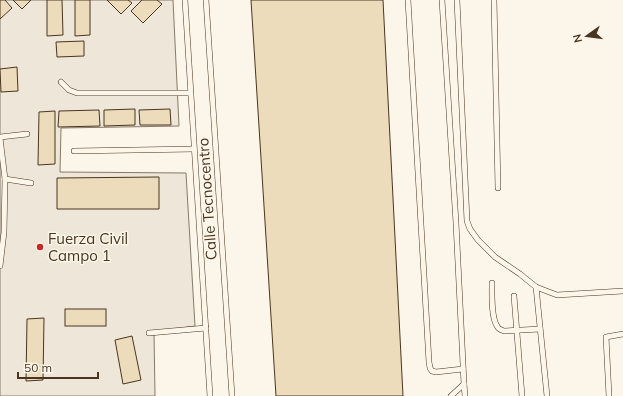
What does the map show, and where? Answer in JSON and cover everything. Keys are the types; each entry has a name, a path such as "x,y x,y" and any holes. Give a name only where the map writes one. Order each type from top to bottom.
{"lane":[{"path":"185,0 210,396"},
{"name":"Calle Tecnocentro","path":"206,0 232,396"},
{"path":"408,0 429,362 432,371 436,372 463,369"},
{"path":"442,0 465,396"},
{"path":"457,0 467,221 470,229 478,240 495,257 536,287 557,295 623,291"},
{"path":"494,0 498,188"},
{"path":"61,82 69,90 77,93 190,93"},
{"path":"0,266 4,232 5,179 0,138 27,134"},
{"path":"74,151 194,149"},
{"path":"5,179 31,183"},
{"path":"456,222 467,221"},
{"path":"492,283 493,318 500,330 540,329"},
{"path":"536,287 547,396"},
{"path":"514,296 522,396"},
{"path":"149,333 206,328"},
{"path":"609,396 606,337 623,334"},
{"path":"451,396 464,384"}],"shaded area":[{"path":"0,0 173,0 179,126 61,128 60,172 186,173 195,326 154,332 155,396 0,396"}],"building":[{"path":"0,0 5,0 12,8 0,19"},
{"path":"13,0 31,0 22,9"},
{"path":"47,0 62,0 63,35 47,36"},
{"path":"75,0 90,0 90,35 75,36"},
{"path":"107,0 128,0 132,3 121,14"},
{"path":"142,0 157,0 162,4 143,23 131,11"},
{"path":"251,0 383,0 403,396 276,396"},
{"path":"84,41 84,56 57,57 56,42"},
{"path":"17,67 18,91 1,92 0,69"},
{"path":"135,109 135,125 104,126 104,110"},
{"path":"170,109 171,125 140,125 139,110"},
{"path":"99,110 100,126 58,127 59,111"},
{"path":"55,111 55,164 38,165 39,112"},
{"path":"159,177 159,209 57,209 57,178"},
{"path":"65,309 106,309 106,326 65,326"},
{"path":"44,318 43,380 26,381 27,319"},
{"path":"132,336 141,380 123,384 115,340"}],"place":[{"name":"Fuerza Civil Campo 1","path":"40,247"}]}
